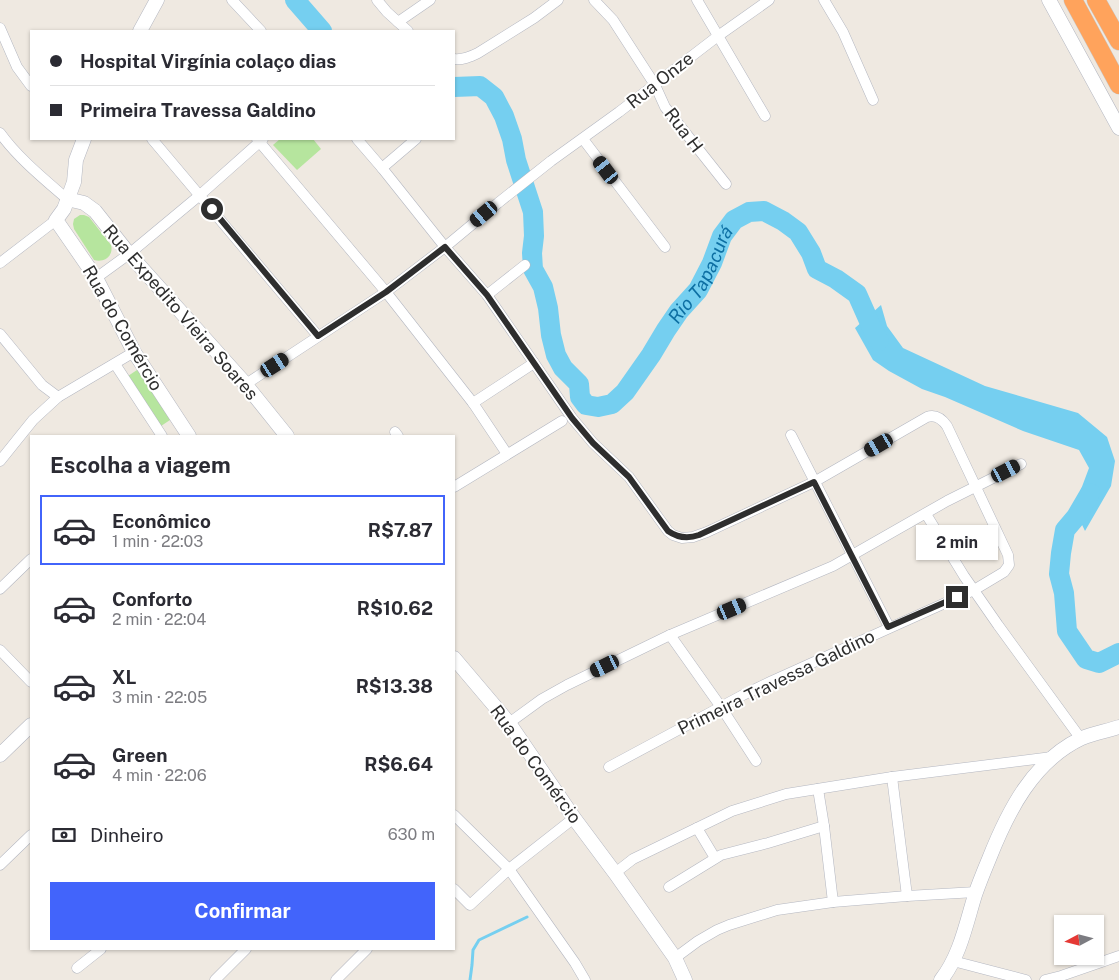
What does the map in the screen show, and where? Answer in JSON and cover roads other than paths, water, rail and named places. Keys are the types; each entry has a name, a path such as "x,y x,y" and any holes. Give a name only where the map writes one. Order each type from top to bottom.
{"highway":[{"path":"1073,0 1119,85"},
{"path":"1096,0 1119,42"}],"main road":[{"path":"141,30 157,0"},
{"path":"1049,0 1119,128"},
{"path":"56,220 64,209 74,182 76,160 84,140"},
{"name":"Rua Expedito Vieira Soares","path":"67,199 84,203 94,211 128,254 246,384 286,435"},
{"name":"Rua do Comércio","path":"56,220 96,278 134,352 188,435"},
{"name":"Rua do Comércio","path":"455,659 509,723 574,818 675,958 686,980"},
{"path":"0,755 30,726"},
{"path":"941,980 953,961 963,937 976,892 1003,824 1032,778 1052,757 1081,739 1119,727"}],"street":[{"path":"232,0 260,30"},
{"path":"377,0 386,12 407,30"},
{"path":"398,22 430,0"},
{"path":"455,59 460,60 478,53 534,18 558,0"},
{"name":"Rua H","path":"594,0 613,20 655,85 665,107 726,184"},
{"path":"697,0 765,116"},
{"name":"Rua Onze","path":"246,384 386,292 551,161 583,139 718,36 770,0"},
{"path":"824,0 843,32 873,100"},
{"path":"0,28 17,68 30,85"},
{"path":"583,139 665,247"},
{"path":"2,140 67,199"},
{"path":"153,140 318,336"},
{"path":"96,278 200,195 260,140 386,292 473,403 507,454"},
{"path":"358,140 445,247 487,295 572,418 585,434 629,477 668,531 677,536 688,538 699,535 814,482"},
{"path":"382,168 415,140"},
{"path":"0,263 56,220"},
{"path":"487,295 525,265"},
{"path":"0,334 42,385 58,397"},
{"path":"0,461 33,420 58,397 134,352"},
{"path":"473,403 534,363"},
{"path":"115,364 161,435"},
{"name":"Primeira Travessa Galdino","path":"609,767 772,680 974,590 1007,569 1009,560 976,487 947,426 938,417 927,417 814,482"},
{"path":"455,486 562,421"},
{"path":"791,435 888,627"},
{"path":"509,723 567,685 670,635 833,566 947,501 1021,464"},
{"path":"926,514 964,576 1081,739"},
{"path":"0,589 30,560"},
{"path":"670,635 721,707 756,761"},
{"path":"0,650 30,681"},
{"path":"615,873 633,859 732,811 786,794 892,777 1052,757"},
{"path":"892,777 907,896"},
{"path":"818,789 834,902"},
{"path":"455,816 510,869 585,980"},
{"path":"455,890 470,905 510,869 574,818"},
{"path":"669,887 728,852 768,843 824,826"},
{"path":"697,828 715,858"},
{"path":"0,864 30,836"},
{"path":"675,958 707,935 729,925 777,910 834,902 976,892"},
{"path":"77,968 100,950"},
{"path":"215,980 245,950"},
{"path":"336,980 366,950"},
{"path":"1045,980 1119,956"},
{"path":"953,961 1026,980"}],"water":[{"path":"881,305 887,326 903,348 985,386 1078,413 1107,437 1115,461 1111,486 1085,531 1074,508 1089,468 1079,450 1023,431 922,389 873,360 855,328"}],"waterway":[{"name":"Rio Tapacurá","path":"295,0 321,30"},
{"name":"Rio Tapacurá","path":"455,87 480,86 494,97 504,116 533,212 533,269 543,287 556,355 563,368 579,384 580,397 586,405 598,407 612,404 625,392 679,311 698,290 712,263 722,236 734,220 749,212 764,211 798,232 811,253 817,269 836,279 857,294 879,341"},
{"name":"Rio Tapacurá","path":"1090,493 1076,517 1065,530 1061,553 1059,574 1064,593 1067,631 1086,659 1099,663 1119,653"},
{"path":"470,980 473,950 479,940 527,917"}]}
